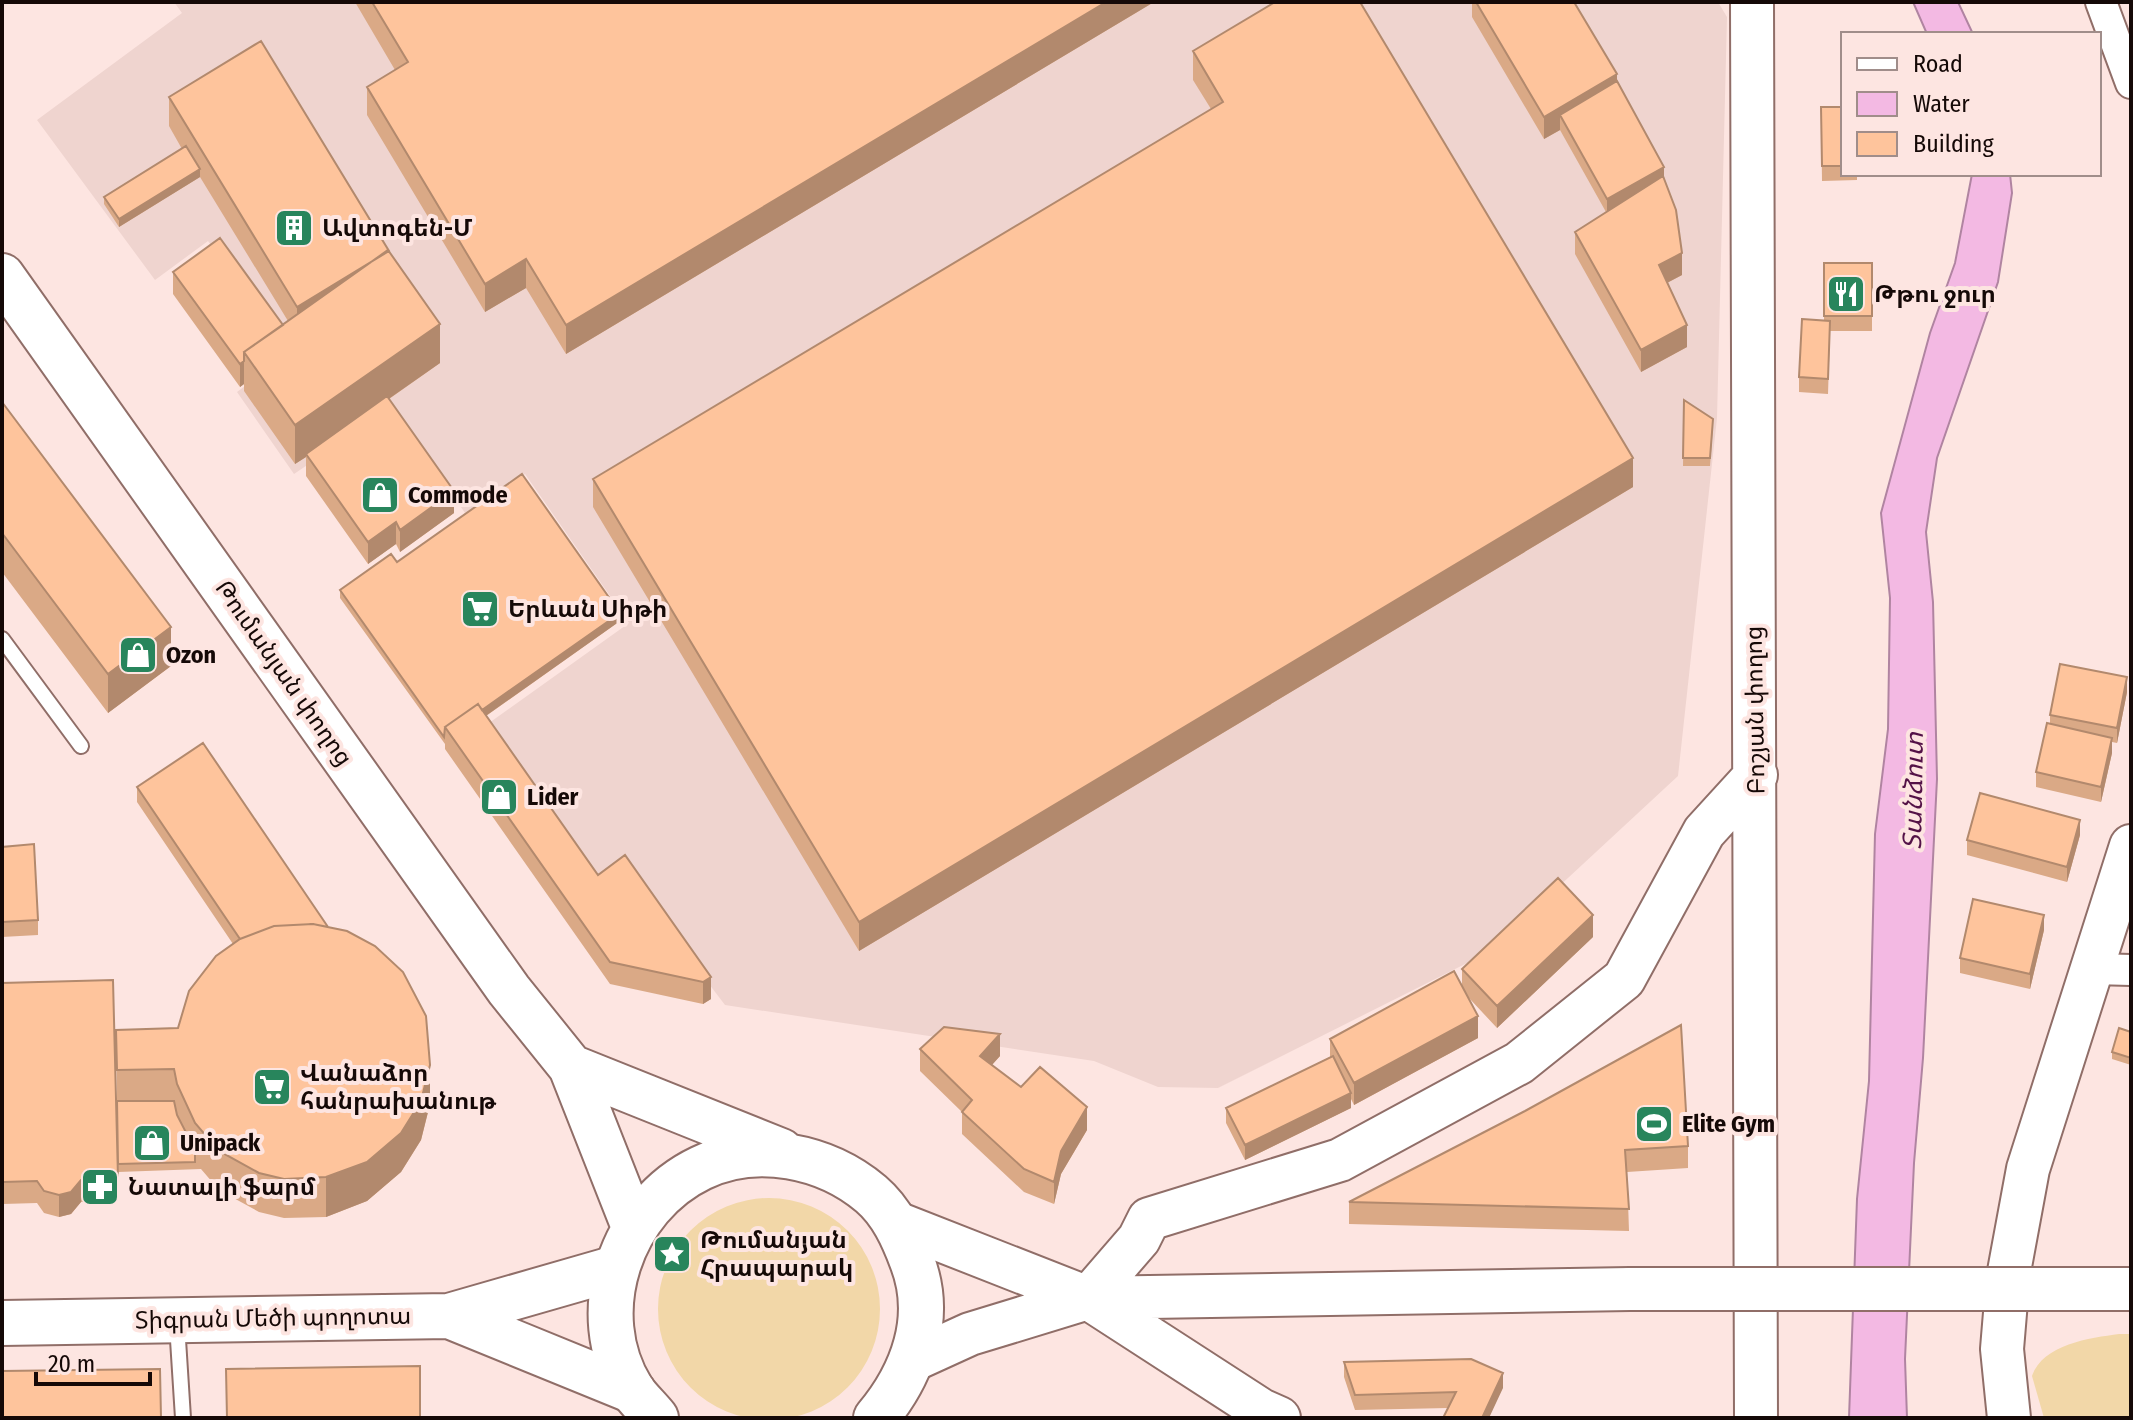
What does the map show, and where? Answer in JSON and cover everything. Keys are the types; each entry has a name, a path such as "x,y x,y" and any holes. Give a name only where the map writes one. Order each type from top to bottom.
{"main road":[{"name":"Բոշյան փողոց","path":"1752,2 1756,1418"},
{"name":"Թումանյան փողոց","path":"2,276 509,990 571,1067"},
{"path":"1088,1298 1139,1239 1149,1219 1340,1160 1519,1063 1624,979 1704,832 1756,775"},
{"path":"2009,1418 2002,1349 2008,1277 2025,1184 2112,970 2131,846"},
{"path":"571,1067 790,1155 835,1169 873,1196 901,1232 918,1275 921,1322 896,1397"},
{"path":"571,1067 634,1227"},
{"path":"644,1404 616,1354 610,1312 616,1268 634,1227 663,1193 701,1167 745,1155 790,1155"},
{"path":"894,1222 1088,1298 1261,1410 1279,1418"},
{"name":"Տիգրան Մեծի պողոտա","path":"2,1323 449,1316 616,1268"},
{"path":"896,1397 970,1334 1088,1298 1630,1289 2131,1289"},
{"name":"Տիգրան Մեծի պողոտա","path":"449,1316 644,1404"}],"street":[{"path":"2101,2 2131,83"}],"lane":[{"path":"2,639 81,746"},
{"path":"177,1320 183,1418"}],"shaded area":[{"path":"174,2 1718,2 1727,17 1717,418 1678,776 1487,953 1218,1088 1158,1087 1094,1061 725,1005 623,871 598,885 489,723 629,623 525,474 465,513 393,407 294,474 237,392 289,353 208,241 155,280 37,120 182,13"},
{"path":"769,1198 791,1200 811,1207 831,1217 847,1231 861,1247 871,1267 878,1287 878,1331 871,1351 861,1371 847,1387 831,1401 811,1411 791,1418 769,1420 747,1418 727,1411 707,1401 691,1387 677,1371 667,1351 660,1331 658,1309 660,1287 667,1267 677,1247 691,1231 707,1217 727,1207 747,1200"},
{"path":"2131,1334 2131,1418 2044,1418 2032,1376 2046,1356 2069,1344"}],"water":[{"path":"1913,2 1958,2 1972,32 1926,32"},
{"name":"Տանձուտ","path":"1972,176 2010,176 2012,193 1998,282 1937,458 1926,532 1933,602 1937,779 1923,1058 1914,1163 1905,1359 1907,1418 1849,1418 1857,1199 1869,1081 1875,834 1888,729 1890,598 1881,513 1930,333 1955,263"}],"building":[{"path":"372,2 1106,2 566,325 526,259 485,284 367,87 408,62"},
{"path":"1275,2 1360,2 1633,458 859,922 593,479 1223,102 1193,51"},
{"path":"1476,2 1574,2 1617,74 1544,117"},
{"name":"Ավտոգեն-Մ","path":"261,41 389,251 297,307 169,97"},
{"path":"1617,81 1664,167 1607,199 1560,115"},
{"path":"1821,107 1841,107 1841,166 1822,166"},
{"path":"186,146 200,169 119,219 104,197"},
{"path":"1663,176 1676,210 1682,253 1659,265 1687,325 1641,350 1575,232"},
{"path":"220,238 283,325 244,352 244,361 240,364 173,272"},
{"path":"388,250 440,324 295,425 244,352"},
{"path":"1824,263 1872,263 1872,316 1824,316"},
{"path":"1802,319 1830,321 1828,379 1799,377"},
{"name":"Commode","path":"387,396 454,491 400,530 396,522 368,542 306,454"},
{"path":"1684,400 1713,419 1710,458 1683,458"},
{"path":"2,402 171,627 108,674 2,533"},
{"name":"Երևան Սիթի","path":"522,474 620,613 482,710 478,704 445,727 444,737 340,590 391,554 397,562"},
{"path":"2060,664 2127,677 2117,728 2050,715"},
{"path":"478,704 598,875 625,855 711,977 703,982 610,962 445,727"},
{"path":"2047,723 2112,738 2101,787 2036,772"},
{"path":"203,743 328,927 313,924 274,926 240,939 137,787"},
{"path":"1980,793 2080,820 2067,867 1967,840"},
{"path":"34,844 38,920 2,922 2,847"},
{"path":"1558,878 1593,915 1497,1006 1462,969"},
{"path":"1973,899 2044,915 2030,974 1960,958"},
{"name":"Վանաձոր հանրախանութ","path":"313,924 347,931 375,946 403,972 426,1016 430,1065 421,1101 401,1133 367,1162 326,1177 284,1179 259,1173 219,1151 195,1123 177,1084 174,1069 117,1070 116,1030 178,1028 189,991 216,956 240,939 274,926"},
{"path":"1454,971 1478,1016 1354,1083 1330,1039"},
{"path":"113,980 118,1178 81,1180 71,1192 59,1195 44,1191 37,1181 3,1182 2,983"},
{"path":"1681,1025 1688,1146 1625,1150 1629,1209 1349,1202 1525,1111"},
{"path":"944,1027 1000,1034 980,1056 1021,1087 1040,1067 1087,1107 1061,1151 1054,1182 1024,1169 962,1112 972,1100 920,1049"},
{"path":"2119,1028 2131,1032 2131,1058 2112,1052"},
{"path":"1333,1056 1351,1093 1245,1145 1226,1108"},
{"name":"Unipack","path":"117,1101 174,1101 177,1115 195,1150 195,1162 118,1164"},
{"path":"1471,1359 1503,1373 1482,1418 1443,1418 1456,1392 1355,1395 1344,1362"},
{"path":"420,1366 420,1418 227,1418 226,1369"},
{"path":"160,1369 161,1418 2,1418 2,1371"}],"place":[{"name":"Ավտոգեն-Մ","path":"294,228"},
{"name":"Թթու ջուր","path":"1846,294"},
{"name":"Commode","path":"380,495"},
{"name":"Երևան Սիթի","path":"480,609"},
{"name":"Ozon","path":"138,655"},
{"name":"Lider","path":"499,797"},
{"name":"Վանաձոր հանրախանութ","path":"272,1087"},
{"name":"Elite Gym","path":"1654,1124"},
{"name":"Unipack","path":"152,1143"},
{"name":"Նատալի ֆարմ","path":"100,1187"},
{"name":"Թումանյան Հրապարակ","path":"672,1254"}]}
